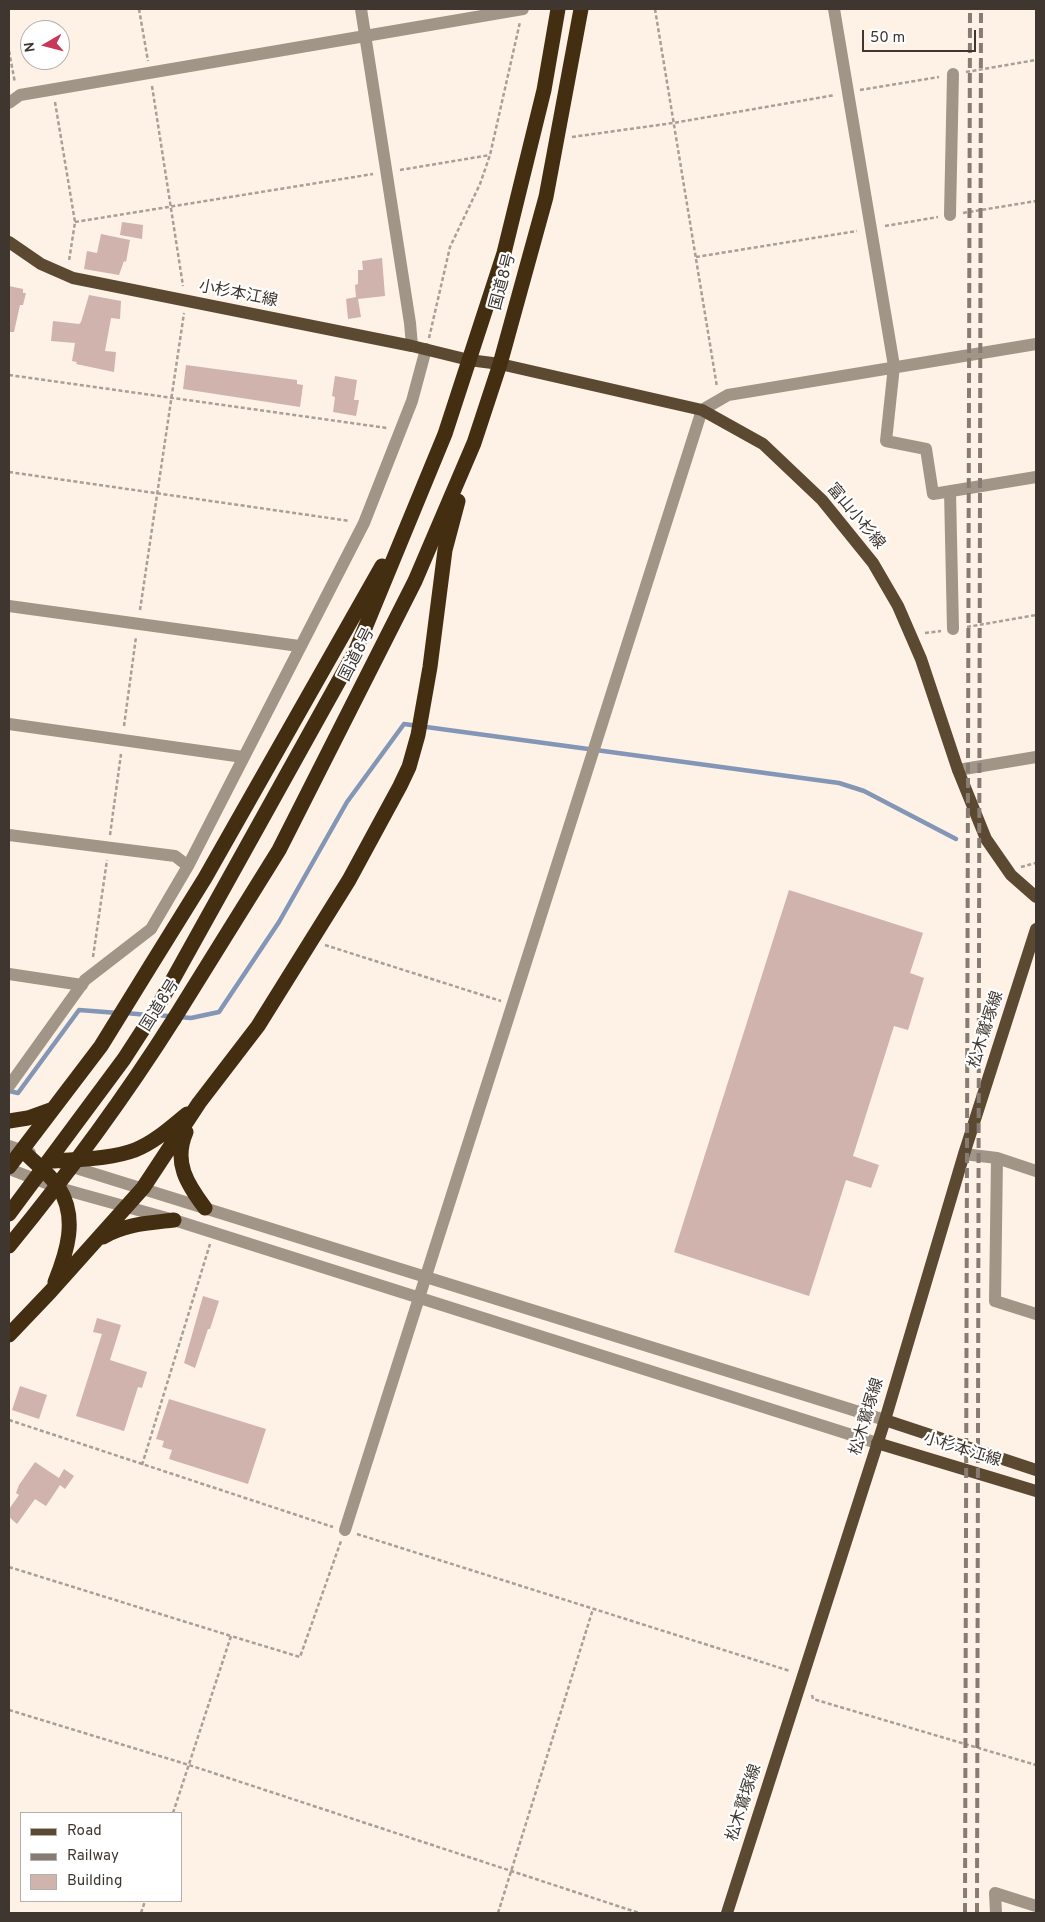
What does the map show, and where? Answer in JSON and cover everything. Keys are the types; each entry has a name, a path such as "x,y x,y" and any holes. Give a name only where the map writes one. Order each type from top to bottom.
{"highway":[{"name":"国道8号","path":"9,1214 124,1059 157,1008 356,650 445,434 504,253 544,90 558,9"},
{"name":"国道8号","path":"9,1246 38,1211 141,1071 279,850 414,581 474,443 500,364 546,197 581,9"},
{"path":"9,1335 143,1188 199,1103 258,1026 348,880 409,767 418,736 430,667 445,550 474,443"},
{"path":"9,1168 16,1148 53,1109 101,1046 205,878 333,655 420,497"},
{"path":"54,1161 100,1157 135,1150 157,1138 199,1103"},
{"path":"199,1103 181,1143 181,1163 188,1186 205,1208"},
{"path":"9,1121 28,1118 53,1109"},
{"path":"16,1148 59,1188 66,1207 70,1232 66,1255 50,1292"},
{"path":"94,1242 121,1228 174,1220"}],"main road":[{"name":"小杉本江線","path":"9,242 41,264 66,275 185,301 412,346 469,360"},
{"name":"富山小杉線","path":"469,360 500,364 702,410 763,444 822,500 873,563 898,606 921,659 958,770 986,839 1011,875 1036,897"},
{"name":"松木鷲塚線","path":"727,1913 877,1443 964,1154 1036,929"},
{"name":"小杉本江線","path":"884,1420 1036,1470"},
{"name":"小杉本江線","path":"877,1443 1036,1491"}],"street":[{"path":"361,9 412,346"},
{"path":"834,9 894,366 886,441 926,449 933,494 1036,477"},
{"path":"13,100 53,88 221,61 366,34 522,13"},
{"path":"950,215 953,74"},
{"path":"345,1530 424,1276 702,410 728,395 1036,344"},
{"path":"9,1086 82,985 151,929 188,866 299,646 364,524 412,401 426,350"},
{"path":"950,491 953,629"},
{"path":"9,606 299,646"},
{"path":"9,724 243,757"},
{"path":"958,770 1036,757"},
{"path":"9,835 175,856 188,866"},
{"path":"9,974 82,985"},
{"path":"16,1148 884,1420"},
{"path":"964,1154 997,1158 1036,1171"},
{"path":"997,1158 995,1301 1036,1314"},
{"path":"9,1168 59,1188 213,1232 877,1443"},
{"path":"996,1913 995,1893 1036,1906"}],"path":[{"path":"139,9 185,301"},
{"path":"655,9 719,400"},
{"path":"426,350 450,248 480,184 490,155 522,13"},
{"path":"9,51 13,100"},
{"path":"53,88 76,222 66,275"},
{"path":"556,139 674,123"},
{"path":"76,222 490,155"},
{"path":"9,375 401,430"},
{"path":"9,472 364,524"},
{"path":"911,636 1036,615"},
{"path":"312,940 493,1000 512,1003"},
{"path":"142,1465 213,1232"},
{"path":"9,1420 142,1465 803,1675 813,1699 1036,1765"},
{"path":"9,1567 300,1657 345,1530"},
{"path":"498,1913 593,1608"},
{"path":"173,1812 231,1636"},
{"path":"9,1710 189,1765 640,1913"}],"building":[{"path":"122,222 143,225 142,239 120,235"},
{"path":"101,234 130,240 126,262 124,261 119,275 84,269 87,251 97,253"},
{"path":"382,258 385,296 358,299 361,317 348,319 346,299 356,297 355,285 358,284 358,270 363,270 362,261"},
{"path":"9,286 23,289 23,293 26,293 23,305 20,305 14,332 9,332"},
{"path":"89,295 121,301 120,319 111,318 105,351 116,352 114,372 76,364 77,362 72,361 75,343 51,341 53,321 79,324"},
{"path":"186,365 297,380 297,384 303,385 300,407 183,389"},
{"path":"335,376 357,380 354,400 359,400 356,416 333,412 335,397 332,396"},
{"path":"789,890 923,933 910,973 924,978 908,1030 894,1026 853,1156 879,1165 871,1188 846,1180 809,1296 674,1252"},
{"path":"203,1296 219,1301 195,1368 184,1363"},
{"path":"97,1318 121,1325 110,1360 147,1372 142,1388 138,1387 124,1431 76,1416 102,1334 93,1332"},
{"path":"20,1386 47,1395 39,1419 12,1410"},
{"path":"169,1399 266,1429 248,1484 169,1459 172,1450 162,1447 164,1441 156,1439"},
{"path":"35,1462 59,1478 64,1469 74,1476 65,1489 60,1485 46,1506 35,1499 17,1524 9,1517 9,1509 19,1495 16,1493 19,1485"}],"waterway":[{"path":"156,1015 191,1018 219,1012 279,922 347,802 404,724 839,783 864,791 956,839"},
{"path":"9,1091 18,1093 79,1010 118,1013"},
{"path":"126,1013 148,1015"}],"railway":[{"path":"965,1913 970,9"},
{"path":"977,1913 981,9"}]}
